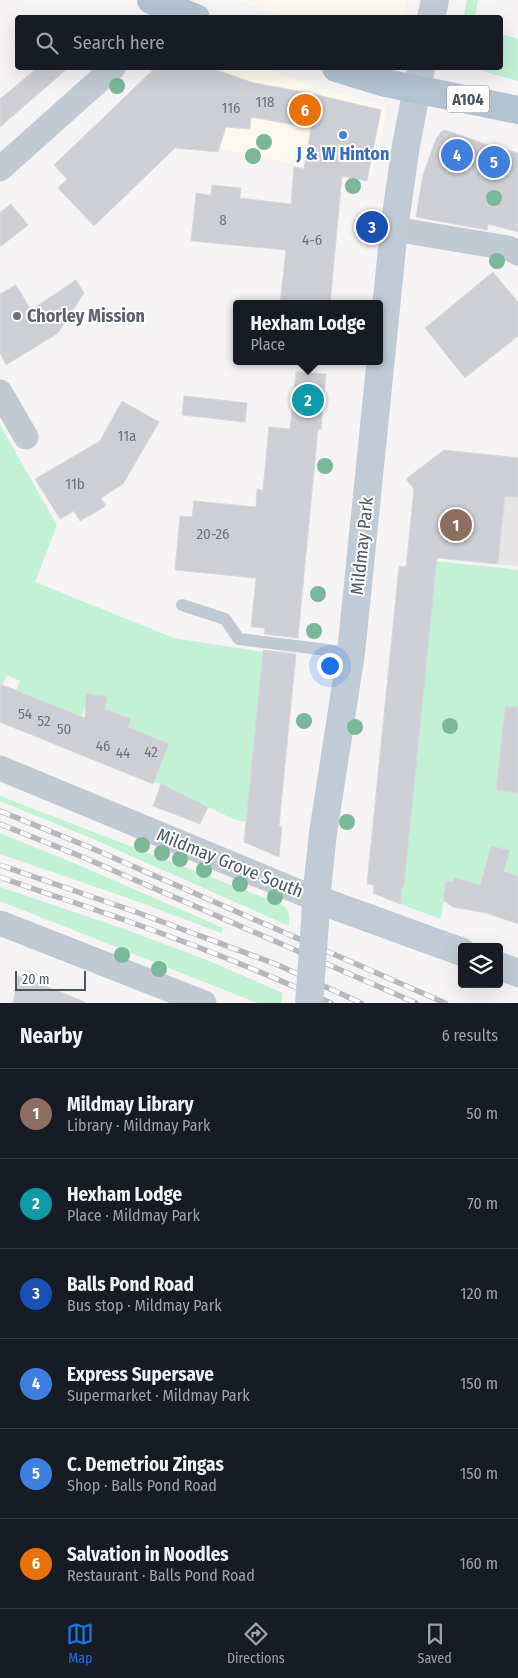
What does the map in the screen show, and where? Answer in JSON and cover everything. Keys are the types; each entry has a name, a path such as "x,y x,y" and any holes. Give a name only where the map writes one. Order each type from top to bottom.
{"main road":[{"path":"153,6 196,11"},
{"name":"A104","path":"342,70 381,82 419,78 518,110"}],"street":[{"path":"432,15 434,0"},
{"path":"0,169 111,70"},
{"name":"Mildmay Park","path":"383,337 394,228 406,145 419,78"},
{"path":"394,228 508,248 518,253"},
{"name":"Mildmay Park","path":"308,1003 323,833 351,653 380,365"},
{"path":"0,392 26,437"},
{"name":"Mildmay Grove South","path":"0,768 315,911 458,951"},
{"path":"0,923 204,1003"},
{"path":"503,967 518,973"}],"lane":[{"path":"182,605 225,618 239,639 351,653"}],"shaded area":[{"path":"237,0 408,0 404,15 280,15"},
{"path":"216,70 270,70 324,89 387,107 371,180 204,146 227,76"},
{"path":"491,455 518,458 518,566 498,564 507,477 489,475"}],"green space":[{"path":"467,0 478,0 475,15 464,15"},
{"path":"503,35 518,39 518,81 481,70 503,70"},
{"path":"0,425 57,525 35,582 174,638 263,652 246,822 233,819 154,782 169,744 143,733 125,735 131,719 114,712 108,727 104,715 107,697 86,693 85,707 81,717 16,691 20,681 7,675 2,685 0,684"},
{"path":"436,561 518,570 518,712 504,711 496,790 518,793 518,877 504,871 510,850 491,846 480,885 446,881 441,919 400,904 402,887 404,887"},
{"path":"0,796 281,904 289,913 289,926 93,839 0,801"},
{"path":"0,833 223,928 221,933 139,902 0,854"},
{"path":"0,887 130,931 209,961 283,993 281,1003 257,1003 0,901"}],"building":[{"path":"35,70 66,70 0,127 0,99"},
{"path":"153,70 217,70 254,83 309,93 381,110 367,181 342,176 330,300 280,300 286,250 191,241 196,193 211,195 212,185 241,188 240,198 291,204 294,167 304,169 311,128 251,117 250,129 226,127 218,152 175,148 94,226 58,188 67,179 54,165"},
{"path":"445,130 518,153 518,232 488,224 487,230 416,217 423,175 436,139"},
{"path":"11,204 28,225 0,247 0,212"},
{"path":"493,272 518,302 518,336 465,378 425,328"},
{"name":"Chorley Mission","path":"76,280 84,293 58,333 6,365 0,353 0,294 16,285 31,310"},
{"path":"296,372 326,374 321,429 318,429 298,638 264,634 265,628 251,627 256,578 175,570 180,516 192,517 194,501 256,507 257,489 263,490 269,427 290,429"},
{"path":"184,396 247,403 245,422 182,415"},
{"path":"122,401 159,422 123,484 101,498 106,506 80,521 74,511 60,519 35,479 100,441"},
{"path":"444,450 518,458 518,497 505,496 498,564 437,558 404,887 402,887 400,904 373,893 374,885 367,884 399,566 406,567 414,489 406,479"},
{"path":"263,650 296,654 279,826 282,827 279,857 244,842"},
{"path":"0,684 85,718 86,693 107,697 105,709 131,719 128,727 169,744 153,784 0,722"},
{"path":"505,706 518,707 518,793 496,790"},
{"path":"161,784 208,807 200,824 153,806"},
{"path":"491,846 510,850 504,871 518,876 518,924 486,913 453,907 443,900 446,881 453,882 454,878 480,885"},
{"path":"18,975 85,1002 85,1003 13,1003"}],"railway":[{"path":"0,811 89,847 445,1003"},
{"path":"0,824 85,858 416,1003"},
{"path":"0,865 136,912 278,965 361,1003"},
{"path":"0,877 183,941 331,1003"}],"place":[{"name":"Salvation in Noodles","path":"305,110"},
{"name":"J & W Hinton","path":"343,135"},
{"name":"Express Supersave","path":"457,155"},
{"name":"C. Demetriou Zingas","path":"494,162"},
{"name":"Balls Pond Road","path":"372,227"},
{"name":"Chorley Mission","path":"17,316"},
{"name":"Hexham Lodge","path":"308,400"},
{"name":"Mildmay Library","path":"456,525"}]}
